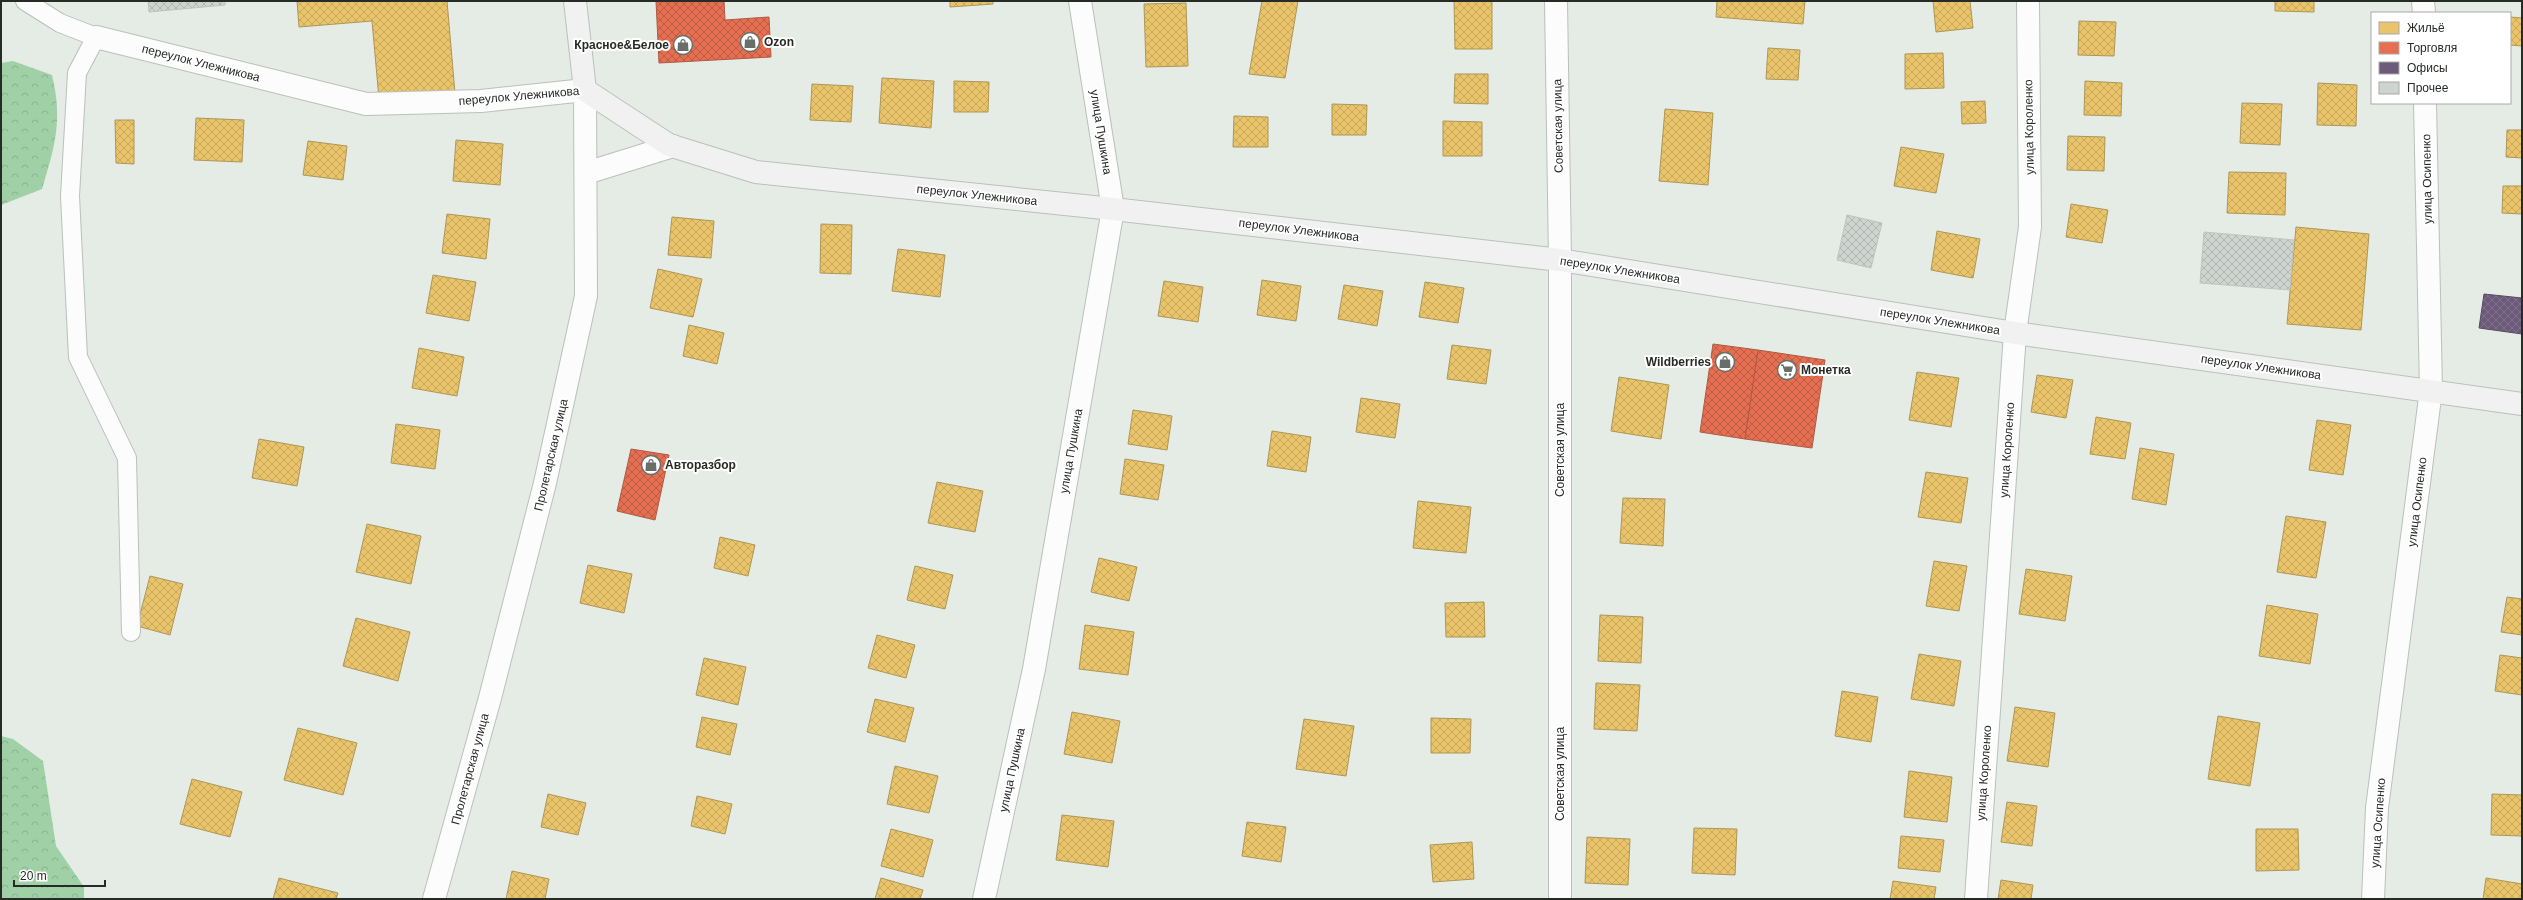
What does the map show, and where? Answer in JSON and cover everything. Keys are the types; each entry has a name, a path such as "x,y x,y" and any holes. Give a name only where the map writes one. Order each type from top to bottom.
{"main road":[{"name":"Пролетарская улица","path":"575,1 585,90"},
{"name":"переулок Улежникова","path":"585,90 673,146 756,172 1113,209 1560,260 2015,333 2431,390 2522,404"}],"street":[{"name":"улица Пушкина","path":"984,899 1034,669 1113,209 1080,1"},
{"name":"Советская улица","path":"1556,1 1560,260 1560,899"},
{"name":"улица Короленко","path":"1976,899 2015,333 2030,227 2028,1"},
{"path":"2423,1 2424,12"},
{"name":"переулок Улежникова","path":"96,37 366,104 481,101 585,90"},
{"name":"Пролетарская улица","path":"434,899 490,698 545,483 586,296 585,90"},
{"name":"улица Осипенко","path":"2374,899 2377,808 2431,390 2425,104"},
{"path":"586,173 673,146"}],"lane":[{"path":"25,1 60,22 96,37 77,73 70,196 78,357 127,458 131,632"}],"green space":[{"path":"13,61 52,75 57,106 56,133 51,159 42,189 1,205 1,63"},
{"path":"1,736 13,739 43,761 56,846 84,887 84,899 1,899"}],"building: Жильё":[{"path":"297,1 447,1 455,93 379,99 372,21 299,27"},
{"path":"950,1 993,1 993,4 950,7"},
{"path":"1262,1 1298,1 1285,78 1249,74"},
{"path":"1454,1 1492,1 1492,49 1455,49"},
{"path":"1717,1 1805,1 1803,24 1716,17"},
{"path":"1933,1 1970,1 1973,28 1936,32"},
{"path":"2275,1 2314,1 2314,12 2275,11"},
{"path":"1186,3 1188,66 1146,67 1144,4"},
{"path":"2511,17 2522,18 2522,46 2511,45"},
{"path":"2079,21 2116,22 2114,56 2078,55"},
{"path":"1768,48 1800,50 1798,80 1766,79"},
{"path":"1943,53 1944,88 1905,89 1905,54"},
{"path":"1455,74 1488,74 1488,104 1454,103"},
{"path":"882,78 934,81 931,128 879,123"},
{"path":"954,81 989,82 988,112 954,112"},
{"path":"2085,81 2122,83 2121,116 2084,115"},
{"path":"2318,83 2357,85 2356,126 2317,125"},
{"path":"812,84 853,86 851,122 810,120"},
{"path":"1985,101 1986,123 1962,124 1961,102"},
{"path":"2242,103 2282,104 2280,145 2240,143"},
{"path":"1332,104 1367,105 1366,135 1332,135"},
{"path":"1665,109 1713,113 1708,185 1659,181"},
{"path":"1234,116 1268,117 1268,147 1233,147"},
{"path":"196,118 244,120 242,162 194,160"},
{"path":"115,120 134,120 134,164 116,163"},
{"path":"1443,121 1482,122 1482,156 1443,156"},
{"path":"2507,130 2522,130 2522,158 2506,157"},
{"path":"2068,136 2105,137 2104,171 2067,170"},
{"path":"456,140 503,144 500,185 453,181"},
{"path":"308,141 347,146 343,180 303,175"},
{"path":"1901,147 1944,154 1936,193 1894,186"},
{"path":"2229,172 2286,173 2285,215 2227,213"},
{"path":"2503,186 2522,186 2522,214 2502,213"},
{"path":"2071,204 2108,210 2102,243 2066,237"},
{"path":"447,214 490,219 486,259 442,253"},
{"path":"672,217 714,221 711,258 668,255"},
{"path":"821,224 852,225 851,274 820,273"},
{"path":"2296,227 2369,234 2361,330 2287,324"},
{"path":"1937,231 1980,239 1973,278 1931,270"},
{"path":"898,249 945,255 940,297 892,291"},
{"path":"658,269 702,279 693,317 650,308"},
{"path":"433,275 476,282 469,321 426,313"},
{"path":"1262,280 1301,286 1296,321 1257,315"},
{"path":"1164,281 1203,287 1198,322 1158,316"},
{"path":"1425,282 1464,288 1458,323 1419,317"},
{"path":"1344,285 1383,291 1377,326 1338,319"},
{"path":"689,325 724,333 717,364 683,356"},
{"path":"1452,345 1491,350 1486,384 1447,379"},
{"path":"419,348 464,357 457,396 412,388"},
{"path":"1917,372 1959,378 1951,427 1909,420"},
{"path":"2037,375 2073,380 2066,418 2031,412"},
{"path":"1619,377 1669,385 1661,439 1611,431"},
{"path":"1361,398 1400,404 1395,438 1356,432"},
{"path":"1133,410 1172,416 1167,450 1128,444"},
{"path":"2096,417 2131,423 2125,459 2090,454"},
{"path":"2317,420 2351,425 2343,475 2309,470"},
{"path":"396,424 440,430 435,469 391,463"},
{"path":"1272,431 1311,437 1306,472 1267,466"},
{"path":"259,439 304,447 297,486 252,478"},
{"path":"2140,448 2174,454 2166,505 2132,499"},
{"path":"1125,459 1164,465 1158,500 1120,494"},
{"path":"1926,472 1968,478 1961,523 1918,517"},
{"path":"937,482 983,491 975,532 928,523"},
{"path":"1623,498 1665,499 1663,546 1620,543"},
{"path":"1418,501 1471,507 1466,553 1413,548"},
{"path":"2286,516 2326,522 2316,578 2277,572"},
{"path":"367,524 421,536 411,584 356,572"},
{"path":"720,537 755,545 748,576 714,568"},
{"path":"1099,558 1137,567 1129,601 1091,592"},
{"path":"1934,561 1967,566 1959,611 1926,606"},
{"path":"588,565 632,574 624,613 580,603"},
{"path":"915,566 953,575 945,609 907,600"},
{"path":"2026,569 2072,576 2065,621 2019,614"},
{"path":"150,576 183,584 170,635 137,626"},
{"path":"2507,597 2522,599 2522,635 2501,632"},
{"path":"1484,602 1485,637 1446,637 1445,603"},
{"path":"2267,605 2318,614 2310,664 2259,656"},
{"path":"1600,615 1643,617 1641,663 1598,661"},
{"path":"356,618 410,632 398,681 343,666"},
{"path":"1085,625 1134,632 1128,675 1079,669"},
{"path":"877,635 915,645 906,678 868,668"},
{"path":"1919,654 1961,661 1954,706 1911,699"},
{"path":"2500,655 2522,658 2522,695 2495,691"},
{"path":"704,658 746,667 738,705 696,695"},
{"path":"1596,683 1640,685 1637,731 1594,729"},
{"path":"1842,691 1878,697 1871,742 1835,736"},
{"path":"875,699 914,708 905,742 867,732"},
{"path":"2015,707 2055,713 2048,767 2007,761"},
{"path":"1072,712 1120,721 1112,763 1064,754"},
{"path":"2218,716 2260,723 2250,786 2208,779"},
{"path":"702,717 737,724 730,755 696,747"},
{"path":"1431,718 1471,719 1470,753 1431,753"},
{"path":"1304,719 1354,726 1346,776 1296,769"},
{"path":"298,728 357,743 343,795 284,780"},
{"path":"895,766 938,776 929,813 887,804"},
{"path":"1909,771 1952,777 1947,822 1904,817"},
{"path":"192,779 242,792 230,837 180,824"},
{"path":"548,794 586,803 578,835 541,827"},
{"path":"2492,794 2522,795 2522,836 2491,835"},
{"path":"697,796 732,804 725,834 691,826"},
{"path":"2007,802 2037,806 2032,846 2001,842"},
{"path":"1062,815 1114,821 1108,867 1056,860"},
{"path":"1247,822 1286,827 1281,862 1242,856"},
{"path":"1694,828 1737,829 1735,875 1692,873"},
{"path":"891,829 933,840 923,877 881,866"},
{"path":"2256,829 2298,829 2299,870 2256,871"},
{"path":"1901,836 1944,840 1940,872 1898,868"},
{"path":"1587,837 1630,839 1628,885 1585,883"},
{"path":"1472,842 1474,879 1433,882 1430,845"},
{"path":"512,871 549,879 545,899 506,899"},
{"path":"279,878 338,893 336,899 273,899"},
{"path":"881,878 923,890 920,899 875,899"},
{"path":"2486,878 2522,884 2522,899 2483,899"},
{"path":"2001,880 2033,885 2031,899 1998,899"},
{"path":"1893,881 1936,887 1934,899 1890,899"}],"building: Торговля":[{"path":"656,1 724,1 725,20 769,17 771,57 659,63"},
{"path":"1713,344 1758,350 1745,439 1700,432"},
{"path":"1758,350 1825,360 1812,448 1745,439"},
{"path":"631,449 669,455 655,520 617,511"}],"building: Офисы":[{"path":"2484,294 2522,298 2522,334 2479,328"}],"building: Прочее":[{"path":"148,1 225,1 225,5 149,12"},
{"path":"1847,215 1882,223 1871,268 1837,260"},
{"path":"2204,232 2294,240 2290,290 2200,283"}],"place":[{"name":"Ozon","path":"750,42"},
{"name":"Красное&Белое","path":"683,45"},
{"name":"Wildberries","path":"1725,362"},
{"name":"Монетка","path":"1787,370"},
{"name":"Авторазбор","path":"651,465"}]}
